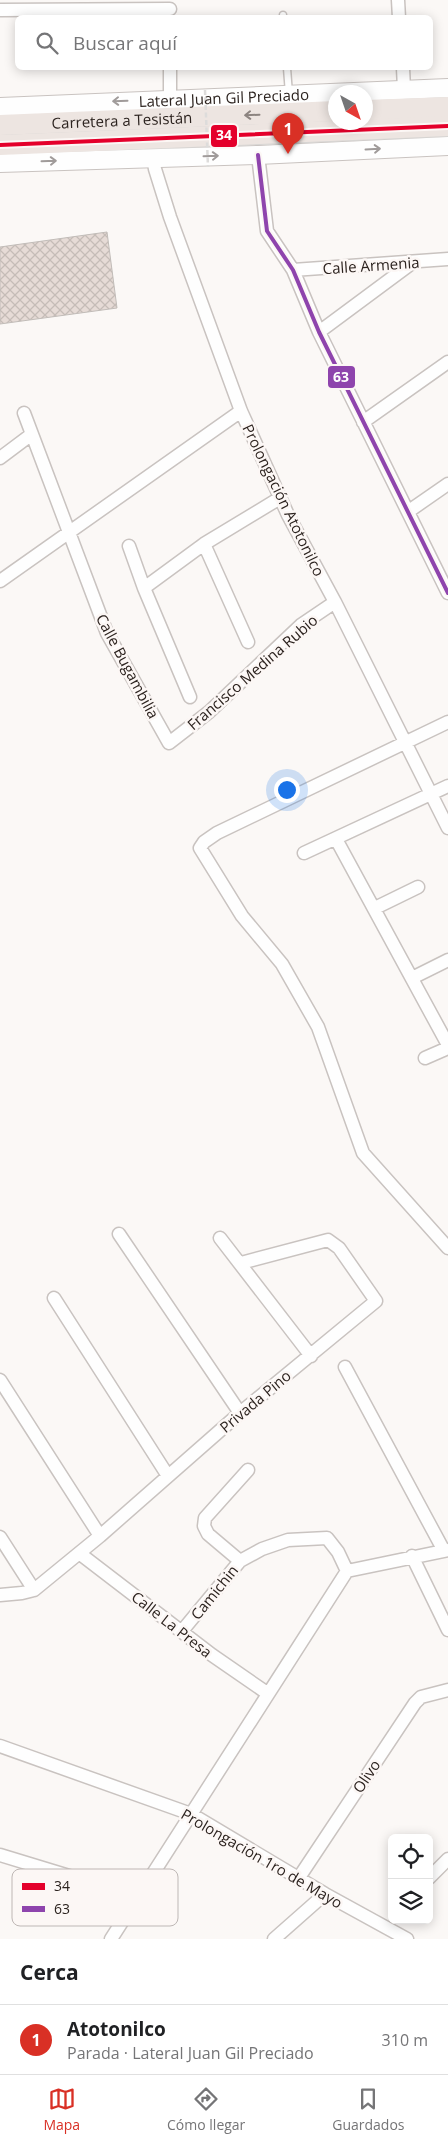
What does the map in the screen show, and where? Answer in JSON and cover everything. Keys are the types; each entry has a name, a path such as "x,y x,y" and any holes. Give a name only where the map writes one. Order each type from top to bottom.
{"main road":[{"name":"Lateral Juan Gil Preciado","path":"0,106 39,114 170,99 448,88"},
{"path":"373,110 448,106"},
{"name":"Carretera a Tesistán","path":"0,125 39,114 328,111"},
{"name":"Carretera a Tesistán","path":"0,145 448,126"},
{"path":"0,163 258,155 448,146"}],"street":[{"path":"398,0 400,15"},
{"path":"0,10 169,9"},
{"path":"170,70 170,99"},
{"path":"403,70 404,89"},
{"path":"258,155 267,231 293,270 319,332 362,422 409,511 448,593"},
{"name":"Prolongación Atotonilco","path":"153,158 170,217 241,411 280,498 335,602 448,828"},
{"name":"Calle Armenia","path":"293,270 448,259"},
{"path":"319,332 412,263"},
{"path":"362,422 448,362"},
{"path":"0,581 241,411"},
{"name":"Calle Bugambilia","path":"24,413 107,633 169,743"},
{"path":"0,458 32,434"},
{"path":"409,511 448,484"},
{"path":"144,588 204,544 280,498"},
{"path":"204,544 248,642"},
{"path":"129,546 144,588 190,696"},
{"name":"Francisco Medina Rubio","path":"169,743 209,712 301,625 335,602"},
{"path":"448,722 407,744 217,833 204,842 200,848 242,916 282,964 318,1027 363,1153 448,1248"},
{"path":"304,853 448,786"},
{"path":"336,839 448,1046 425,1058"},
{"path":"374,908 418,887"},
{"path":"412,978 448,960"},
{"path":"119,1234 240,1413"},
{"path":"220,1238 310,1356"},
{"name":"Privada Pino","path":"34,1590 100,1536 240,1413 376,1302 338,1248 328,1240 241,1264"},
{"path":"54,1298 168,1476"},
{"path":"156,1869 346,1570 446,1551 345,1367"},
{"path":"0,1380 100,1536"},
{"path":"240,1561 208,1534 204,1526 205,1518 248,1470"},
{"path":"0,1538 34,1590 0,1595"},
{"name":"Camichin","path":"182,1631 240,1561 262,1549 288,1540 327,1538 338,1552 346,1570"},
{"name":"Calle La Presa","path":"79,1552 267,1693"},
{"path":"412,1556 448,1630"},
{"name":"Olivo","path":"298,1879 415,1703 421,1697 448,1690"},
{"name":"Prolongación 1ro de Mayo","path":"0,1746 191,1814 325,1894 388,1922"},
{"path":"0,1855 46,1869"},
{"path":"433,1874 448,1859"},
{"path":"274,1939 325,1894"},
{"name":"Prolongación 1ro de Mayo","path":"390,1924 407,1939"},
{"path":"111,1939 119,1926"}],"lane":[{"path":"287,70 289,94"}],"path":[{"path":"205,90 208,167"}],"building":[{"path":"107,232 117,308 0,324 0,247"}],"transit line":[{"name":"34","path":"0,145 448,126"},
{"name":"63","path":"258,155 267,231 293,270 319,332 448,593"}],"place":[{"name":"Atotonilco","path":"288,154"}]}
